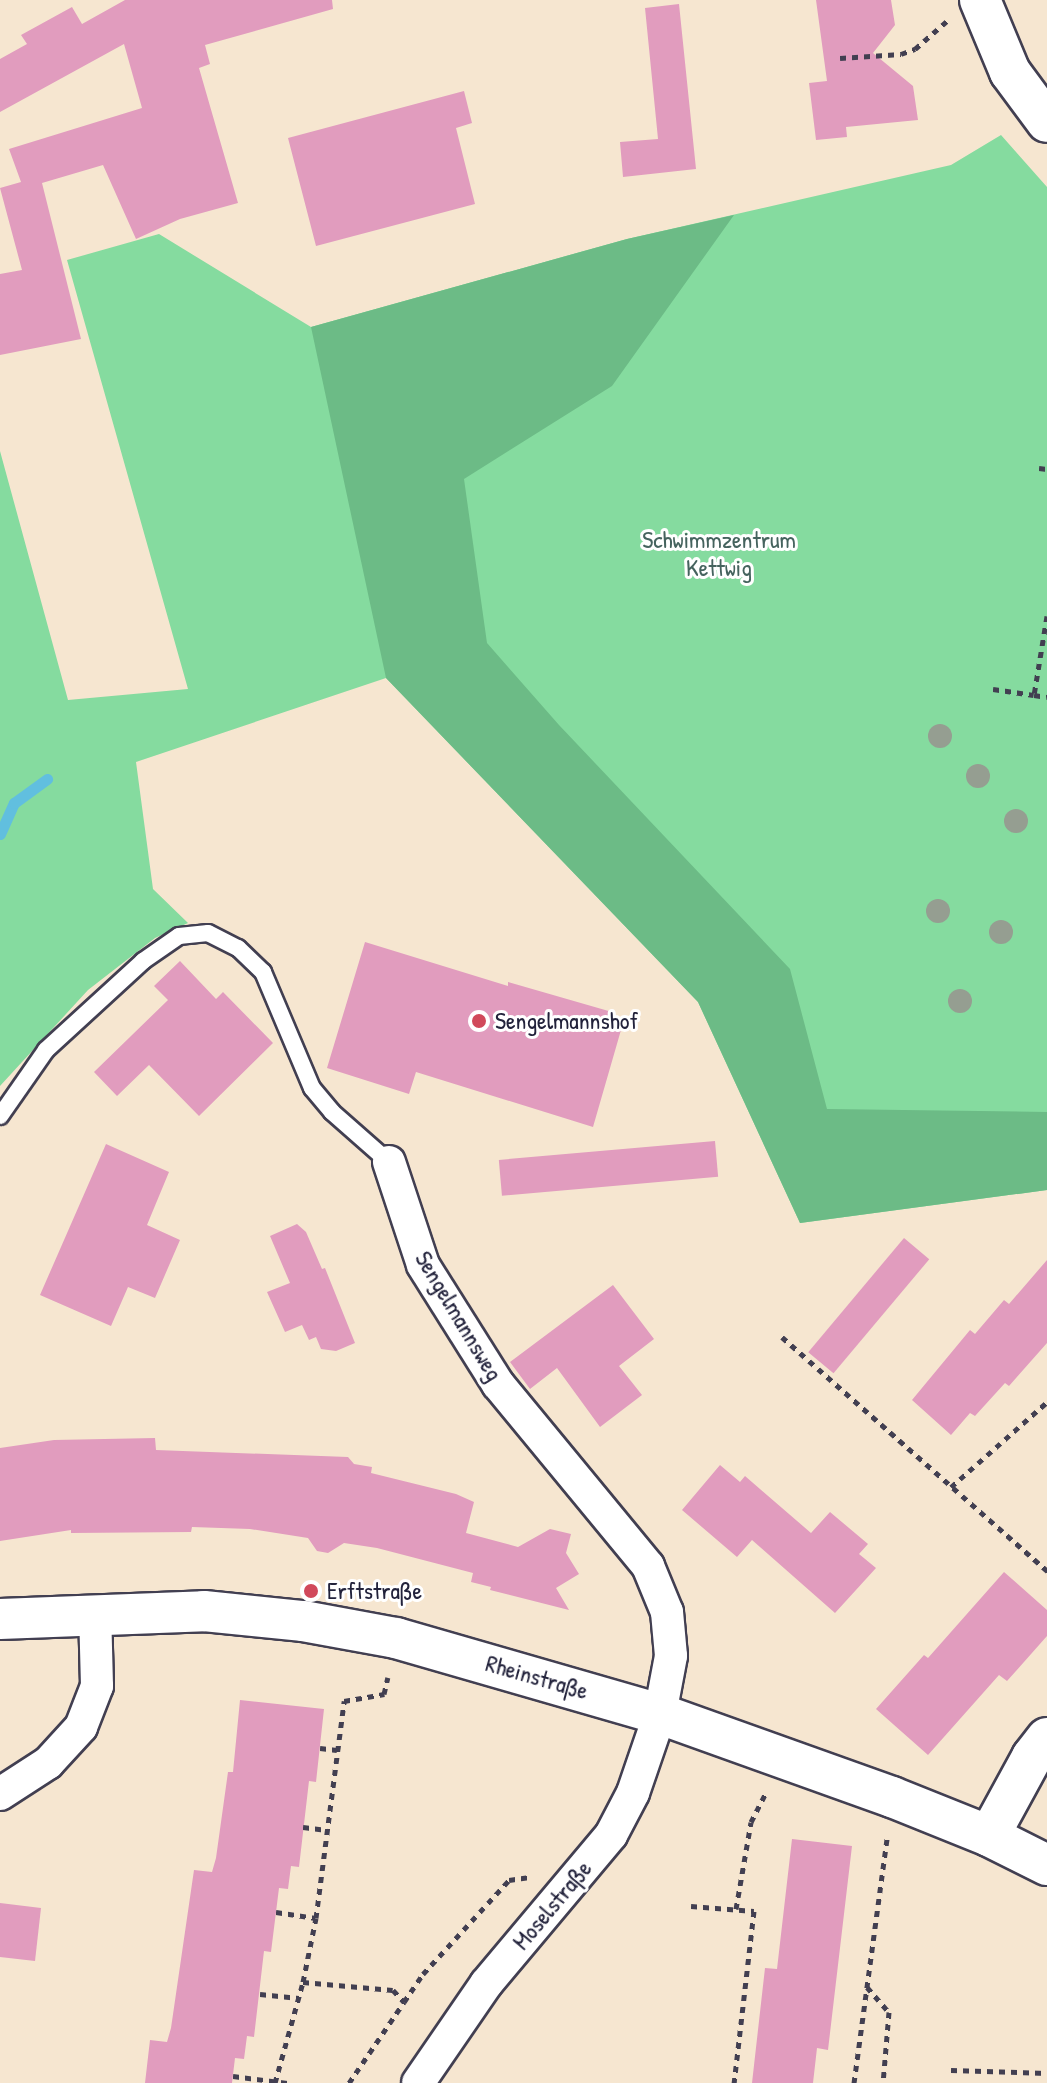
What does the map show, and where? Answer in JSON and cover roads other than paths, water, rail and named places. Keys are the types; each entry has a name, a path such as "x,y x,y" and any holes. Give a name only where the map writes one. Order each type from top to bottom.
{"street":[{"path":"982,7 1010,72 1047,122"},
{"name":"Sengelmannsweg","path":"389,1162 423,1265 498,1384 648,1566 667,1612 671,1656 660,1714"},
{"name":"Rheinstraße","path":"0,1619 95,1612 204,1611 303,1621 396,1638 660,1714 892,1797 989,1836 1047,1865"},
{"path":"0,1794 48,1763 81,1727 97,1686 95,1612"},
{"name":"Moselstraße","path":"418,2083 486,1984 611,1835 633,1793 660,1714"},
{"path":"989,1836 1032,1757 1047,1738"}],"lane":[{"name":"Sengelmannsweg","path":"0,1116 46,1050 143,961 179,936 208,933 238,948 263,972 312,1088 332,1112 389,1162"}],"waterway":[{"path":"0,834 14,803 47,779"}],"place":[{"name":"Sengelmannshof","path":"479,1021"},
{"name":"Erftstraße","path":"311,1591"}],"park label":[{"name":"Schwimmzentrum Kettwig","path":"719,554"}]}
